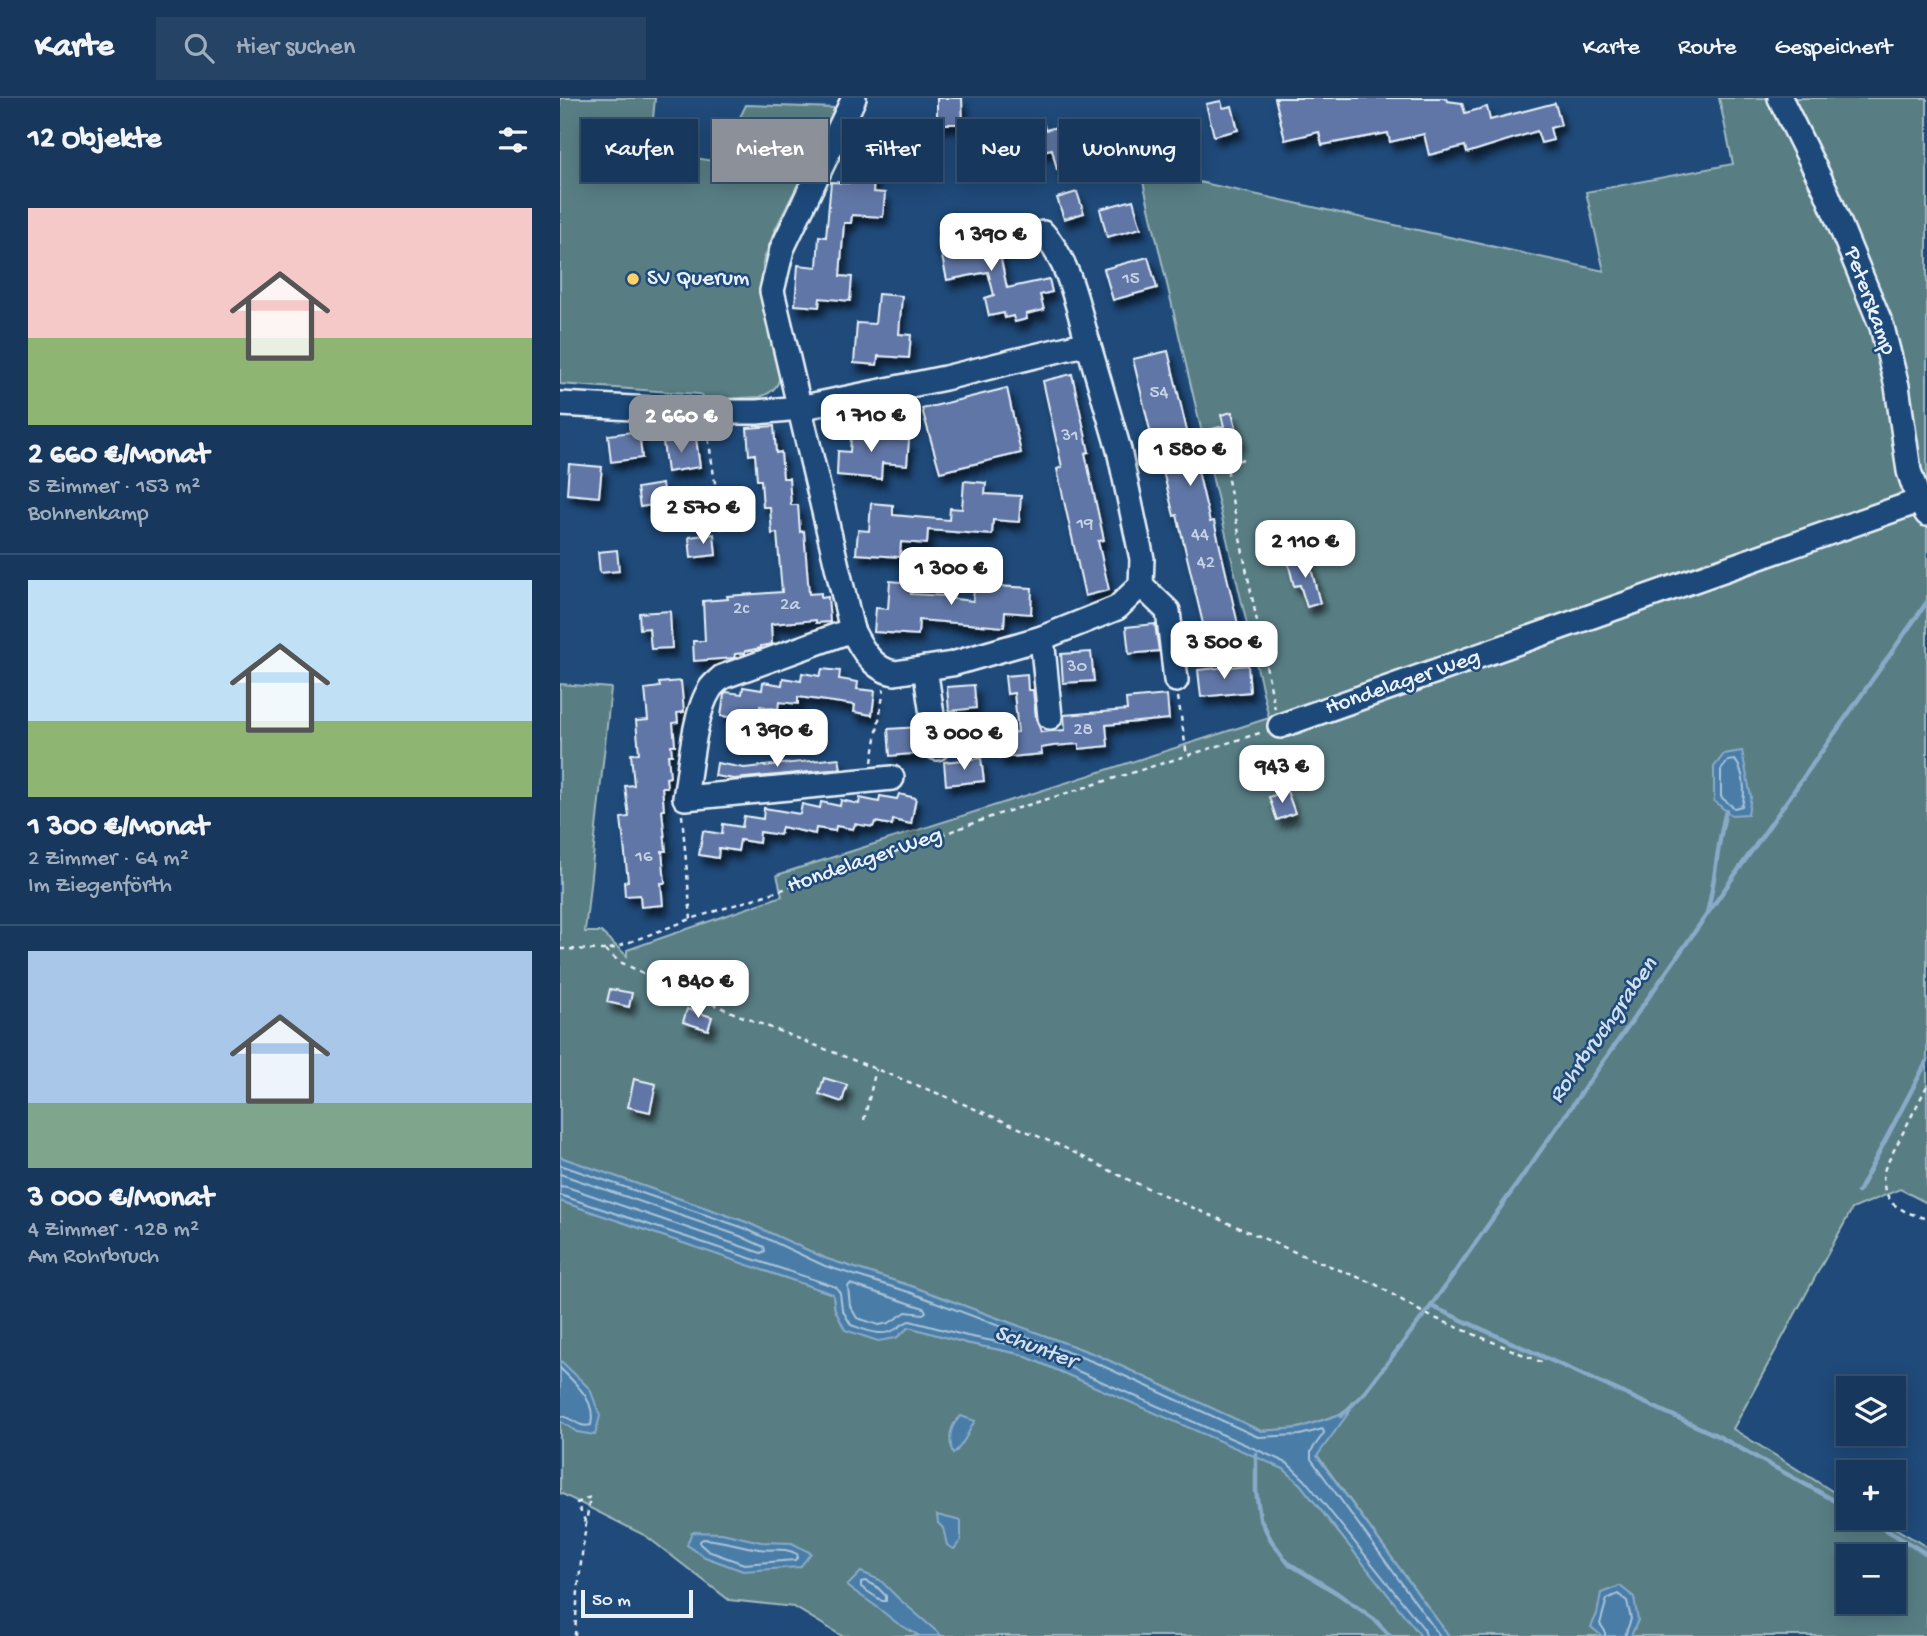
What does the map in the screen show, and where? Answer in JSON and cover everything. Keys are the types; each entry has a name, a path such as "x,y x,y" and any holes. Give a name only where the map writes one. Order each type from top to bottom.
{"street":[{"path":"854,98 782,249 772,291 852,630 869,657 887,672 951,664 1042,638 1117,608 1141,585 1142,559 1119,450 1066,267 1043,233 1024,236"},
{"name":"Peterskamp","path":"1780,98 1826,191 1882,327 1897,386 1909,471 1923,508"},
{"path":"560,404 705,412 757,412 799,408 945,378 1088,343"},
{"name":"Hondelager Weg","path":"1276,727 1923,508"},
{"path":"1141,585 1168,611 1176,680"},
{"path":"852,630 722,677 711,687 703,701 697,726 685,798 892,778"},
{"path":"1042,638 1050,717"},
{"path":"925,668 937,748"}],"path":[{"path":"705,412 722,530"},
{"path":"1243,459 1231,463 1227,480 1275,707 1276,727"},
{"path":"869,780 887,672"},
{"path":"1176,680 1187,756"},
{"name":"Hondelager Weg","path":"560,949 614,948 691,919 862,864 996,815 1276,727"},
{"path":"685,798 681,817 691,919"},
{"path":"605,950 620,962 672,986 736,1014 911,1082 1063,1147 1129,1180 1375,1284 1424,1314 1546,1364"},
{"path":"864,1121 876,1069"},
{"path":"1927,1086 1885,1168 1884,1184 1885,1192 1893,1204 1927,1219"},
{"path":"575,1636 580,1558 586,1523 590,1497 577,1503 586,1523"}],"green space":[{"name":"SV Querum","path":"560,98 655,98 653,119 581,119 581,182 698,182 698,158 712,161 712,182 799,182 775,230 763,262 762,291 780,373 779,382 772,391 760,397 702,400 702,395 699,394 560,384"},
{"path":"1719,98 1927,98 1927,1203 1900,1189 1852,1209 1733,1429 1836,1493 1836,1530 1898,1530 1927,1547 1927,1636 1449,1636 1317,1455 1349,1411 1299,1428 1261,1431 1097,1355 911,1286 827,1259 746,1222 560,1157 560,684 611,688 585,932 601,932 627,956 627,950 782,896 777,875 1269,718 1143,182 1199,182 1604,271 1586,192 1733,164"},
{"name":"SV Querum","path":"746,105 836,108 828,124 828,119 739,119"},
{"path":"560,1201 833,1294 835,1310 896,1338 909,1327 1020,1354 1284,1469 1300,1484 1421,1636 842,1636 794,1607 729,1600 646,1536 560,1493"}],"water":[{"path":"1742,751 1751,797 1748,814 1731,815 1714,801 1714,767 1724,754"},
{"name":"Schunter","path":"560,1157 746,1222 827,1259 911,1286 1097,1355 1261,1431 1299,1428 1350,1411 1317,1456 1449,1636 1421,1636 1300,1484 1284,1469 1020,1354 909,1327 896,1338 878,1341 845,1330 835,1310 833,1294 560,1201"},
{"path":"560,1360 590,1389 600,1416 595,1435 577,1432 560,1421"},
{"path":"961,1416 975,1421 953,1454 951,1433"},
{"path":"937,1515 961,1521 961,1540 954,1549 947,1545"},
{"path":"692,1532 722,1533 761,1542 792,1543 811,1553 800,1567 743,1571 705,1557 687,1545"},
{"path":"861,1572 880,1580 942,1636 920,1636 897,1623 847,1586"},
{"path":"1620,1586 1634,1597 1638,1620 1631,1636 1602,1636 1591,1627 1601,1593"}],"building":[{"path":"937,98 962,98 963,119 957,119 957,124 943,124 943,119 937,119"},
{"path":"1275,98 1446,98 1447,101 1462,103 1465,113 1487,107 1490,120 1555,103 1561,125 1550,128 1553,140 1541,143 1537,131 1467,153 1465,146 1429,155 1424,134 1390,142 1388,133 1322,145 1319,132 1285,140"},
{"path":"1221,101 1223,108 1232,106 1238,130 1214,136 1206,104"},
{"path":"1059,127 1059,169 1052,149 1045,151 1045,130"},
{"path":"831,182 874,182 873,192 885,193 883,217 852,215 851,223 844,223 840,276 852,277 850,301 820,298 819,307 795,305 798,265 817,267 819,236 826,237"},
{"path":"1077,192 1084,213 1064,219 1057,198"},
{"path":"1133,200 1141,228 1107,237 1100,209"},
{"path":"994,226 1007,288 1049,279 1052,292 1040,295 1044,310 1026,314 1027,319 1015,322 1013,316 1005,318 1004,313 989,316 985,298 994,295 988,272 947,280 938,238"},
{"path":"1148,257 1157,288 1113,300 1104,269"},
{"path":"878,294 902,296 899,334 911,335 909,358 878,356 877,365 854,363 857,323 875,324"},
{"path":"1168,351 1188,435 1224,426 1221,415 1232,412 1240,442 1194,454 1210,522 1214,521 1241,637 1217,642 1213,626 1204,628 1177,515 1174,516 1160,459 1157,460 1133,359"},
{"path":"1072,374 1089,452 1085,453 1104,540 1098,541 1109,590 1085,596 1057,469 1062,467 1043,381"},
{"path":"1007,388 1021,453 940,472 922,409"},
{"path":"852,424 874,426 873,437 909,440 907,465 882,463 881,479 837,475 838,451 850,452"},
{"path":"774,426 776,453 781,452 783,478 789,478 791,505 798,505 800,532 804,531 809,594 821,593 821,598 828,597 830,622 816,623 816,620 771,624 772,644 735,654 734,658 694,661 693,641 705,641 703,601 728,599 727,596 782,592 777,533 772,534 770,507 763,507 755,454 749,455 747,428"},
{"path":"639,431 642,458 611,462 608,435"},
{"path":"696,438 700,467 667,472 663,442"},
{"path":"569,464 602,467 599,497 567,494"},
{"path":"964,481 986,483 985,494 1021,496 1019,522 993,520 992,535 928,530 927,544 901,542 900,557 856,554 858,530 869,531 871,503 893,505 893,515 949,520 950,508 962,509"},
{"path":"662,484 665,503 640,507 637,488"},
{"path":"714,534 716,555 691,558 689,537"},
{"path":"617,550 619,571 600,573 598,552"},
{"path":"1308,557 1320,603 1307,607 1300,585 1294,586 1288,562"},
{"path":"975,573 997,575 996,586 1032,588 1031,614 1005,612 1004,627 919,620 918,635 874,632 876,608 888,609 890,581 912,583 911,594 973,601"},
{"path":"670,611 672,648 651,649 649,628 640,629 639,613"},
{"path":"1155,624 1159,651 1129,654 1126,627"},
{"path":"1091,652 1094,681 1063,683 1061,654"},
{"path":"1248,665 1250,692 1201,697 1198,670"},
{"path":"822,669 840,671 839,679 858,682 857,689 875,691 872,715 854,712 855,705 798,697 798,704 779,702 778,709 760,706 759,714 740,711 739,718 721,716 726,692 742,694 743,687 762,690 763,682 782,685 783,678 801,681 802,673 820,676"},
{"path":"1027,674 1028,690 1033,690 1036,718 1041,732 1065,730 1064,715 1127,710 1126,699 1167,695 1169,719 1106,725 1108,746 1079,749 1079,744 1053,746 1041,748 1042,754 1000,758 998,735 1018,732 1014,693 1007,694 1005,676"},
{"path":"681,681 684,712 677,713 678,722 673,723 675,745 671,745 672,755 668,755 670,777 666,778 667,787 662,787 666,851 662,851 665,883 661,883 663,905 641,907 640,895 625,896 624,882 628,881 621,818 629,817 625,786 634,785 631,754 639,753 636,721 648,720 645,689 660,687 659,683"},
{"path":"974,685 976,708 949,711 947,687"},
{"path":"920,727 922,753 890,756 888,729"},
{"path":"839,758 841,769 734,779 715,776 717,763 744,768"},
{"path":"981,758 984,781 946,785 944,762"},
{"path":"1287,791 1295,813 1277,820 1269,797"},
{"path":"899,794 916,798 911,824 893,820 892,825 875,822 873,827 855,824 853,829 836,826 835,831 816,828 815,834 782,827 780,835 760,832 759,843 740,840 738,851 719,848 718,858 699,855 703,831 722,834 723,824 742,827 744,816 763,819 764,808 800,814 802,804 820,808 821,802 840,806 841,800 859,804 860,798 879,802 880,796 897,799"},
{"path":"610,989 632,993 629,1007 607,1002"},
{"path":"687,1009 712,1017 708,1030 683,1022"},
{"path":"824,1078 847,1085 842,1102 819,1094"},
{"path":"634,1079 656,1084 650,1112 628,1107"}],"waterway":[{"name":"Rohrbruchgraben","path":"1341,1416 1365,1392 1431,1306 1927,602"},
{"path":"1707,913 1726,811"},
{"path":"1858,1192 1927,1061"},
{"path":"1431,1306 1718,1436 1836,1501"},
{"path":"1256,1454 1256,1491 1260,1518 1271,1540 1288,1563 1374,1619 1390,1636"},
{"path":"1886,1530 1927,1554"}],"place":[{"name":"SV Querum","path":"633,279"}]}
